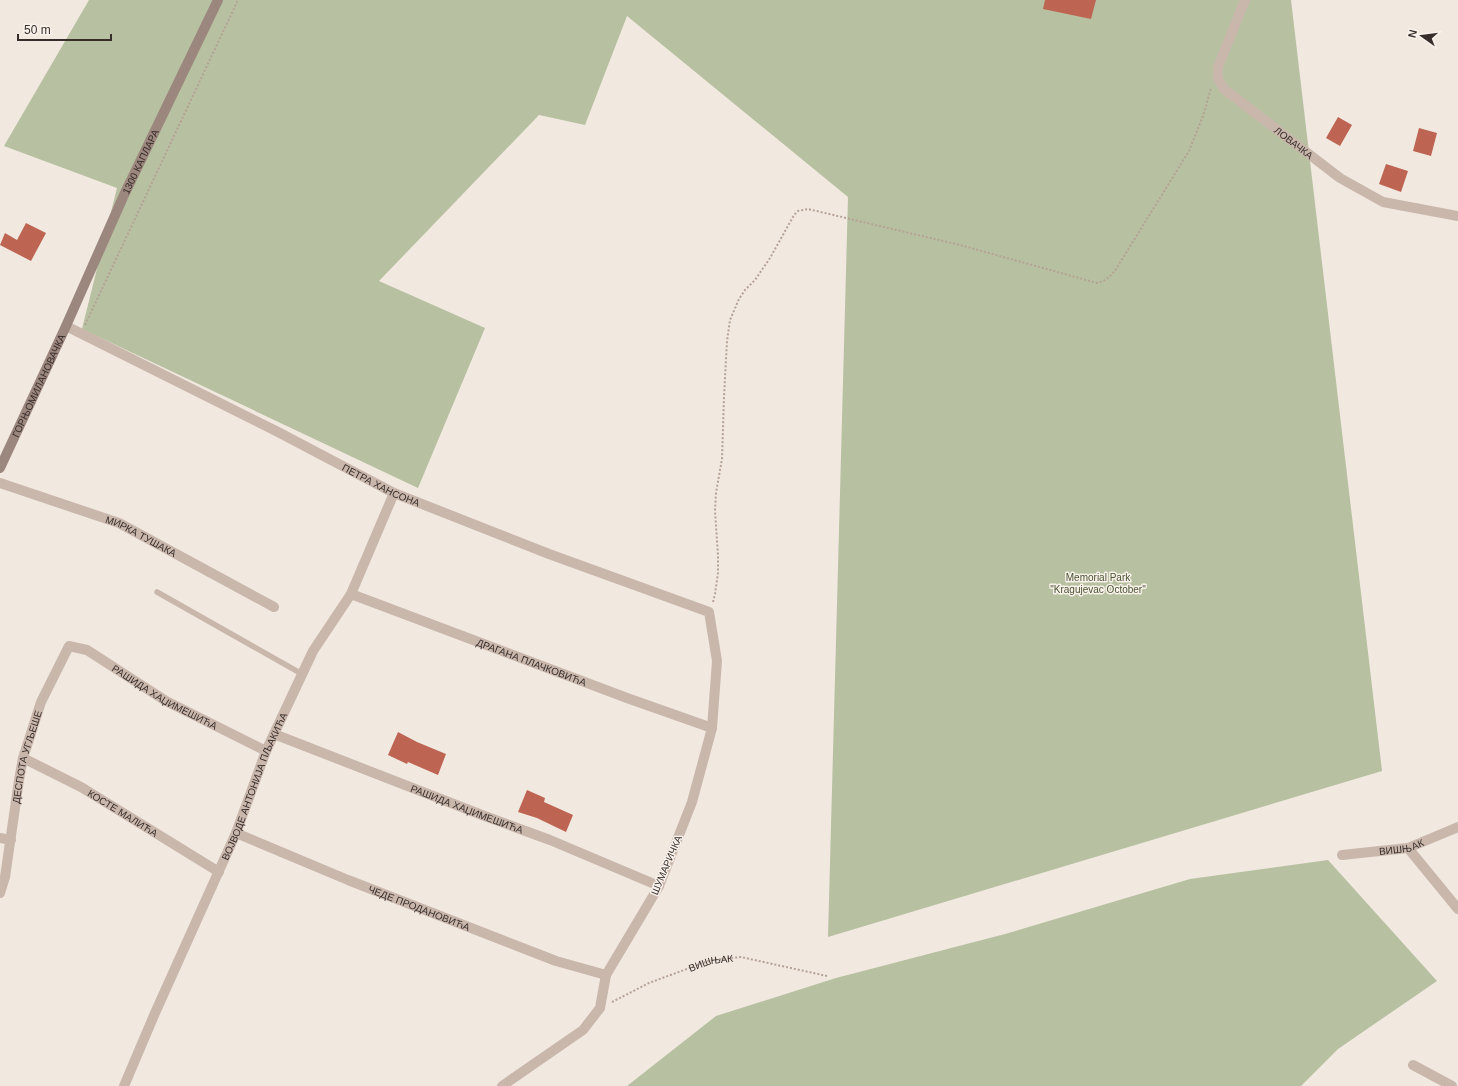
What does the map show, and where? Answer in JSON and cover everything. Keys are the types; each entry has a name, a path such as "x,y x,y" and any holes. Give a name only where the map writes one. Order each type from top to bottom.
{"main road":[{"name":"1300 КАПЛАРА","path":"66,326 124,195 218,0"},
{"name":"ГОРЊОМИЛАНОВАЧКА","path":"0,468 66,326"}],"street":[{"path":"1218,79 1218,67 1245,0"},
{"name":"ЛОВАЧКА","path":"1218,79 1224,89 1340,178 1383,202 1458,216"},
{"name":"ПЕТРА ХАНСОНА","path":"66,326 278,432 394,493 549,554 709,612"},
{"name":"МИРКА ТУШАКА","path":"0,483 119,523 274,607"},
{"name":"ВОЈВОДЕ АНТОНИЈА ПЉАКИЋА","path":"124,1086 155,1013 236,833 266,751 314,650 351,594 394,493"},
{"name":"ДРАГАНА ПЛАЧКОВИЋА","path":"351,594 627,698 712,728"},
{"name":"ШУМАРИЧКА","path":"502,1086 583,1030 600,1008 606,976 659,886 692,802 712,728 717,662 709,612"},
{"name":"ДЕСПОТА УГЉЕШЕ","path":"0,893 5,877 23,758 41,702 69,646 87,650"},
{"name":"РАШИДА ХАЏИМЕШИЋА","path":"87,650 166,701 266,751"},
{"name":"РАШИДА ХАЏИМЕШИЋА","path":"274,734 460,807 550,840 659,886"},
{"name":"КОСТЕ МАЛИЋА","path":"23,758 81,787 219,872"},
{"name":"ВИШЊАК","path":"1342,855 1408,848 1458,827"},
{"name":"ЧЕДЕ ПРОДАНОВИЋА","path":"236,833 348,880 556,960 606,976"},
{"path":"0,838 11,840"},
{"path":"1408,848 1458,909"},
{"path":"1413,1065 1452,1086"}],"lane":[{"path":"157,592 302,674"}],"path":[{"path":"81,333 238,0"},
{"path":"709,612 715,594 718,573 716,499 722,459 724,390 730,320 739,299 770,258 794,214 798,211 808,209 960,245 1097,283 1101,282 1109,277 1116,269 1189,151 1203,116 1211,87 1218,79"},
{"name":"ВИШЊАК","path":"600,1008 649,983 711,960 741,957 827,976"}],"green space":[{"name":"Memorial Park \"Kragujevac October\"","path":"89,0 1291,0 1382,771 828,937 848,197 627,16 585,125 539,115 379,281 485,328 418,488 82,329 117,188 4,146"},
{"path":"1328,860 1437,981 1338,1049 1301,1086 627,1086 716,1016 836,978 1005,934 1190,879"}],"building":[{"path":"1045,0 1096,0 1091,19 1043,9"},
{"path":"1338,117 1352,125 1340,146 1326,138"},
{"path":"1419,128 1437,133 1431,156 1413,151"},
{"path":"1386,164 1408,171 1401,192 1379,184"},
{"path":"26,223 46,233 31,261 0,245 5,233 17,240"},
{"path":"398,732 446,754 438,775 408,762 407,764 388,755"},
{"path":"527,790 545,798 544,802 573,815 566,832 537,818 518,812"}]}
